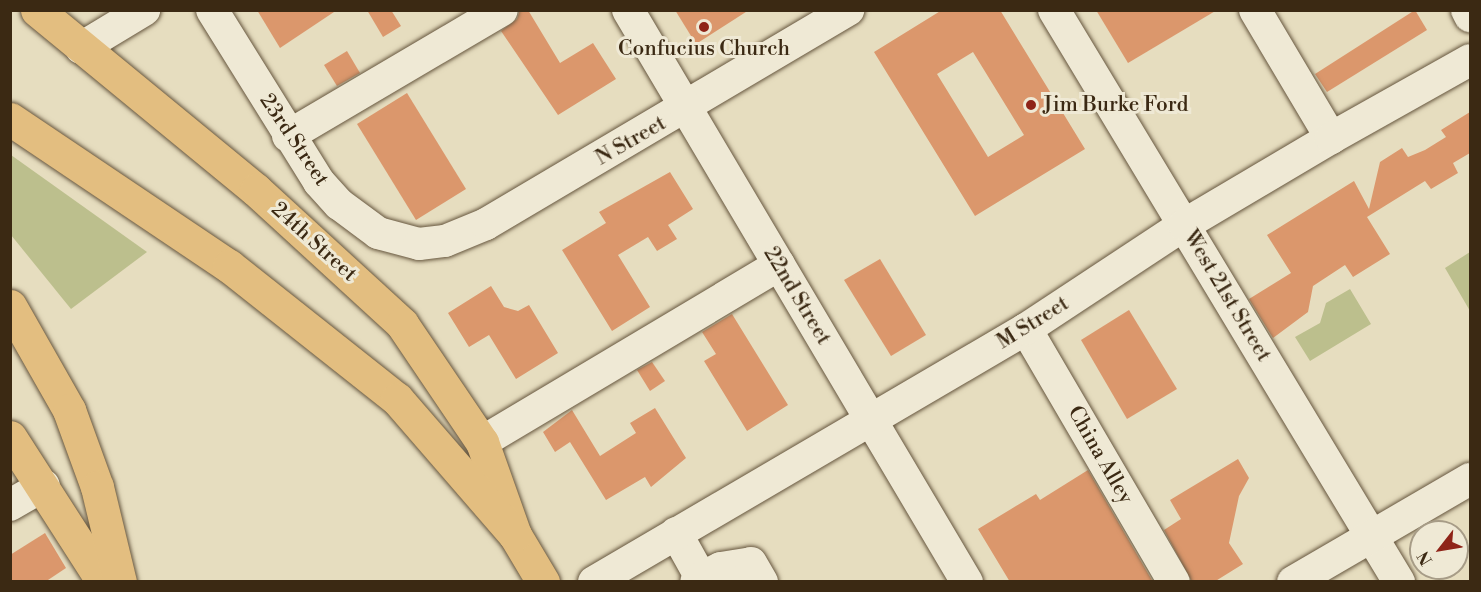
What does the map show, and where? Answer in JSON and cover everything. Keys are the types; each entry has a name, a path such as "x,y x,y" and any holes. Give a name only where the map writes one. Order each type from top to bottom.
{"main road":[{"name":"24th Street","path":"37,10 256,190 363,285 402,324 482,442 515,534"},
{"path":"10,107 88,172"},
{"path":"10,119 229,266 397,399 515,534 543,582"},
{"path":"10,306 69,410 97,487 120,582"},
{"path":"10,437 44,485 103,582"}],"street":[{"path":"81,48 144,10"},
{"name":"23rd Street","path":"213,10 288,136 339,204 378,233 404,241"},
{"path":"288,136 502,10"},
{"name":"22nd Street","path":"628,10 967,582"},
{"name":"N Street","path":"404,241 437,243 486,225 686,109 848,10"},
{"name":"West 21st Street","path":"1054,10 1399,582"},
{"path":"1255,10 1331,138"},
{"path":"1467,10 1470,16"},
{"name":"M Street","path":"612,577 676,533 1026,329 1184,225 1331,138 1470,60"},
{"path":"482,442 779,265"},
{"name":"China Alley","path":"1026,329 1174,582"},
{"path":"1293,582 1470,479"},
{"path":"10,505 44,485"},
{"path":"676,533 698,580 721,568 751,563 762,582"}],"green space":[{"path":"10,155 147,252 71,309 11,235"},
{"path":"1470,252 1470,311 1445,268"},
{"path":"1350,289 1371,324 1310,361 1295,337 1320,323 1326,303"}],"building":[{"path":"257,10 337,10 280,48"},
{"path":"367,10 391,10 401,26 383,37"},
{"path":"520,10 528,10 560,63 593,43 616,79 558,115 501,31 517,19"},
{"name":"Confucius Church","path":"675,10 749,10 696,44"},
{"name":"Jim Burke Ford","path":"942,10 1000,10 1085,149 975,216 874,52","holes":["973,52 1024,135 988,157 937,74"]},
{"path":"1096,10 1217,10 1128,63"},
{"path":"1415,10 1427,30 1327,92 1315,74"},
{"path":"347,51 360,73 337,86 324,65"},
{"path":"407,93 466,189 416,220 357,124"},
{"path":"1470,112 1470,153 1453,163 1458,173 1431,189 1425,181 1367,217 1390,254 1353,277 1345,265 1313,286 1308,312 1273,338 1249,299 1291,273 1267,235 1354,181 1369,209 1380,162 1402,148 1408,157 1425,150 1446,137 1441,130"},
{"path":"670,172 693,209 668,225 677,239 657,251 648,237 618,255 650,307 612,331 562,250 606,223 599,212"},
{"path":"880,259 926,335 891,356 844,280"},
{"path":"491,286 504,307 518,311 529,305 558,353 516,379 489,335 469,347 448,313"},
{"path":"1129,310 1177,389 1127,419 1081,340"},
{"path":"732,314 788,405 747,431 704,361 716,354 702,332"},
{"path":"652,362 665,381 650,391 637,370"},
{"path":"655,408 686,458 651,487 645,477 606,500 570,442 555,452 543,432 572,410 600,456 636,433 630,423"},
{"path":"1238,459 1249,478 1239,496 1229,543 1243,564 1214,582 1192,582 1164,530 1181,519 1170,500"},
{"path":"1088,470 1153,582 1010,582 978,529 1036,494 1040,500"},
{"path":"45,533 66,568 45,582 10,582 10,555"}],"place":[{"name":"Confucius Church","path":"704,27"},
{"name":"Jim Burke Ford","path":"1031,105"}]}
